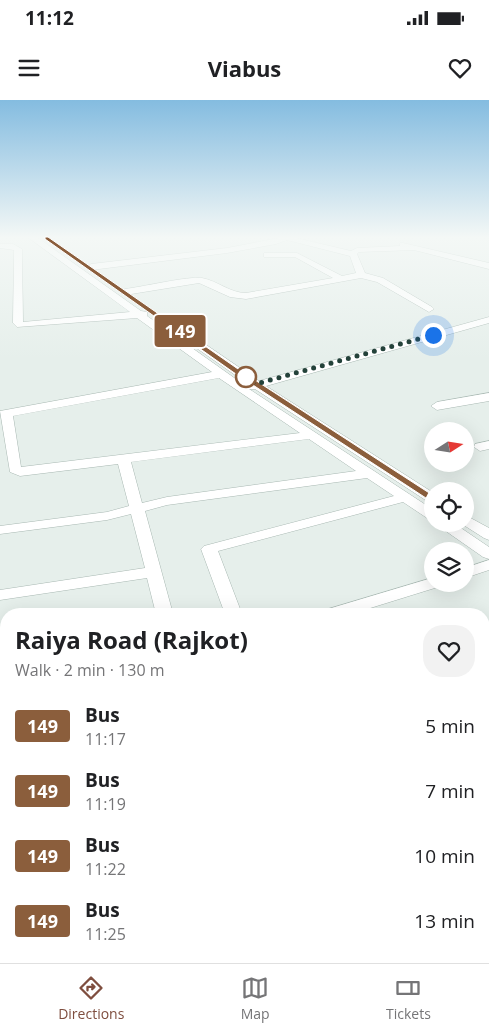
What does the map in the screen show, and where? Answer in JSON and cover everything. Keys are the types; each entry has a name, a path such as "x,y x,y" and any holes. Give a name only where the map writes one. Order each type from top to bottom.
{"street":[{"path":"18,278 18,323 20,325 153,313"},
{"path":"89,278 242,389 424,509"},
{"path":"105,278 256,384 424,493"},
{"path":"125,292 199,280 209,282 229,294 240,296 338,278"},
{"path":"373,278 380,280 429,309"},
{"path":"242,389 489,320"},
{"path":"221,374 4,415 15,469 20,472 312,435"},
{"path":"437,406 489,397"},
{"path":"123,458 163,608"},
{"path":"0,530 107,516 167,501 371,473"},
{"path":"232,608 209,549 406,497"},
{"path":"474,525 489,535"},
{"path":"457,532 489,554"},
{"path":"474,570 489,565"},
{"path":"0,596 154,572"},
{"path":"351,608 424,585"}],"bus line":[{"name":"149","path":"104,278 306,418 424,493"}],"route":[{"path":"246,377 256,384 433,335"}]}
